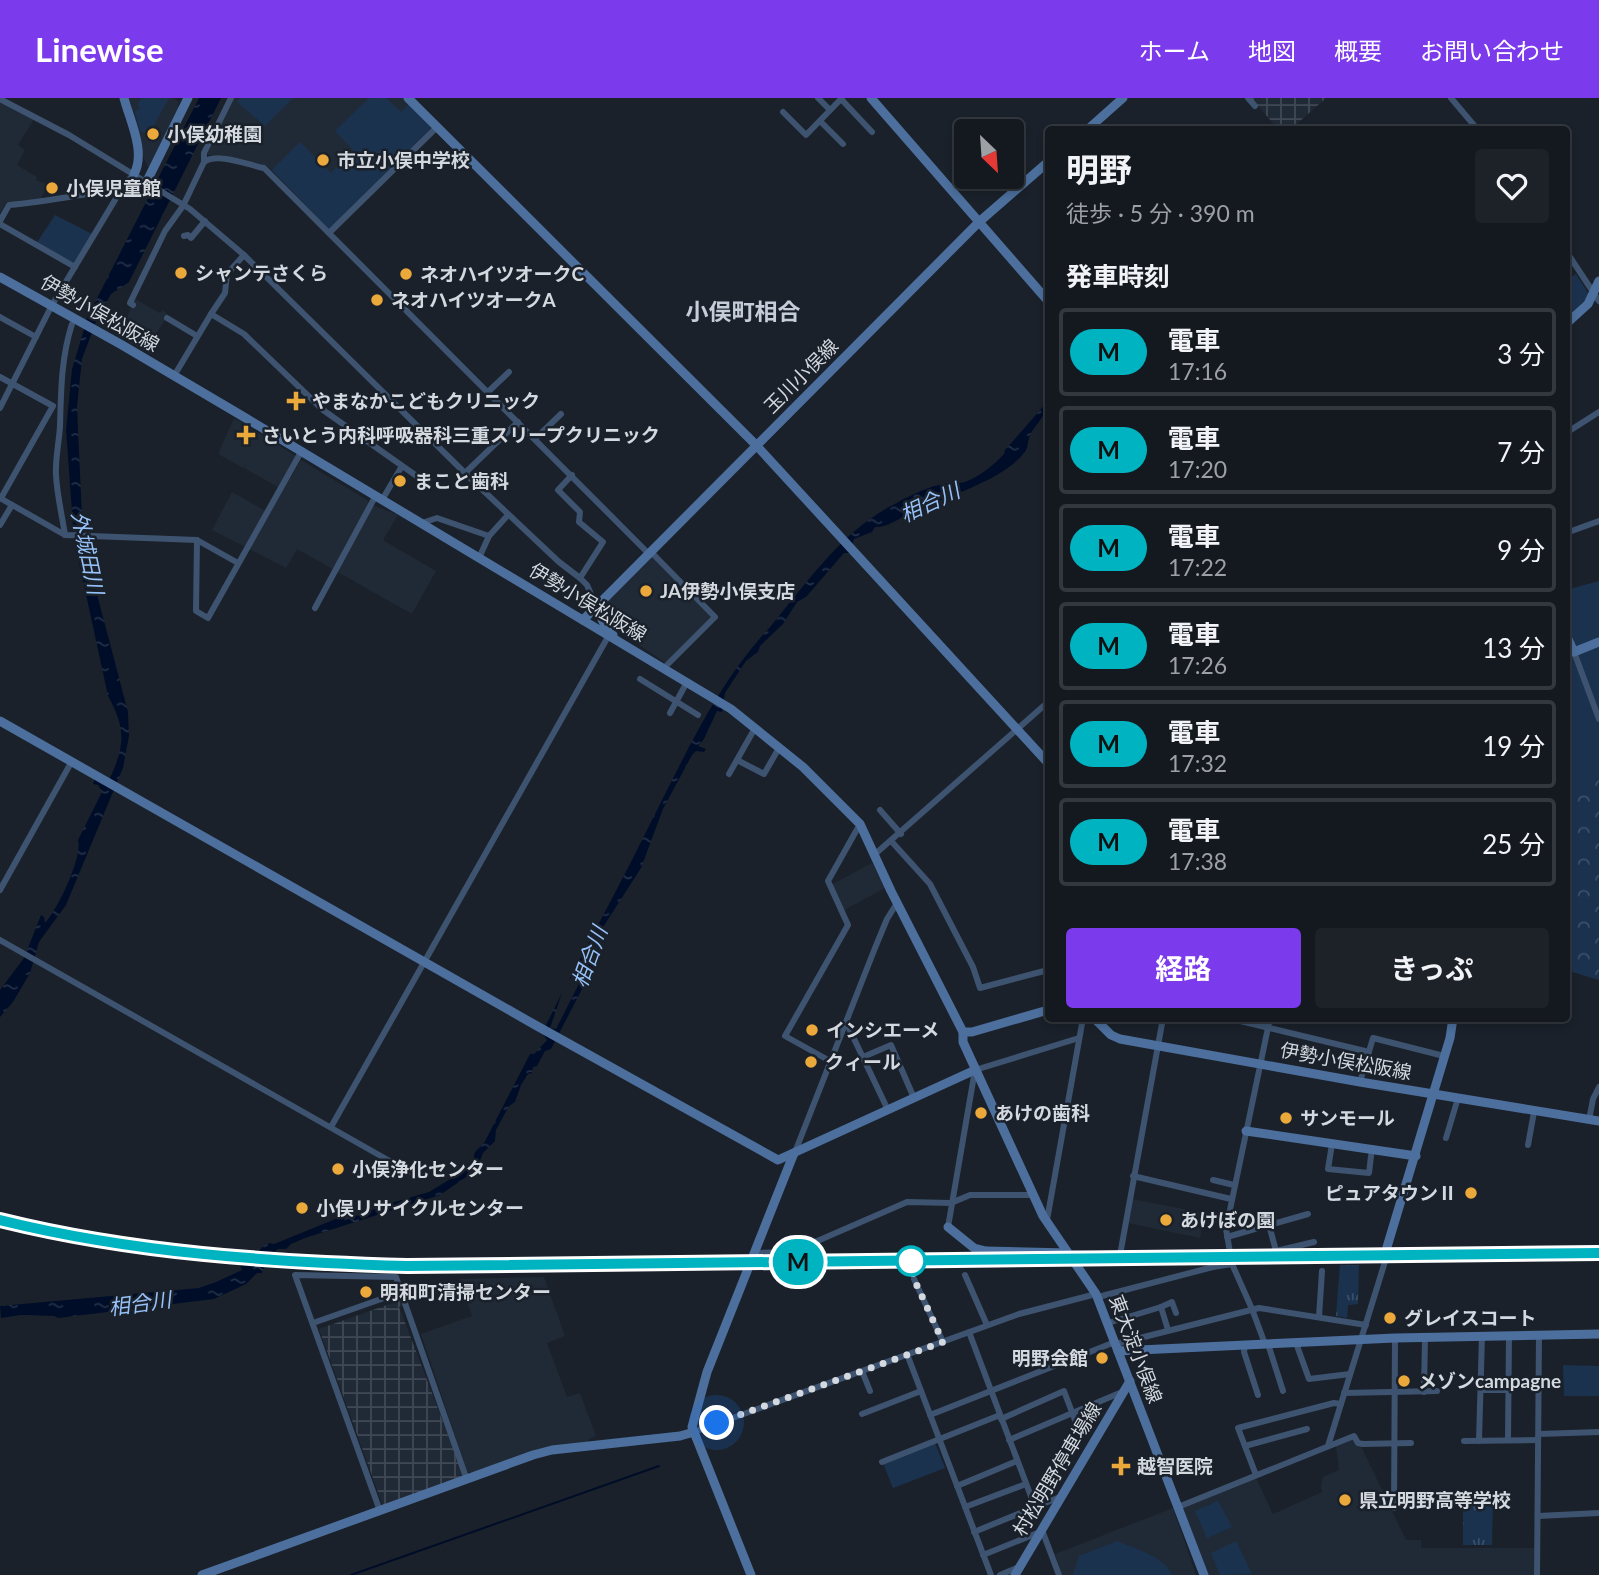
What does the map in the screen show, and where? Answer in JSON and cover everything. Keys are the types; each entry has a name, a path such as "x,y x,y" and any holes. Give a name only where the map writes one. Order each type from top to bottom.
{"street":[{"path":"0,408 52,305 139,163 124,98"},
{"path":"147,184 188,98"},
{"path":"133,306 130,303 151,258 204,162 204,153 231,98"},
{"path":"408,98 757,445 1045,760"},
{"path":"818,98 830,110"},
{"path":"872,98 1045,298"},
{"path":"1092,126 1123,98"},
{"path":"1248,98 1255,106"},
{"path":"1451,98 1475,126"},
{"path":"0,99 69,135 147,184 183,202 244,255 508,515 580,578 599,603 606,627 619,640"},
{"path":"783,112 806,135 842,99 872,132"},
{"path":"820,121 843,144"},
{"path":"329,233 437,127"},
{"path":"204,162 220,158 264,168 715,617 664,668"},
{"name":"玉川小俣線","path":"583,620 979,222 1045,165"},
{"path":"75,267 0,223 9,205 48,202 105,192 124,185"},
{"path":"184,236 191,238 205,221"},
{"path":"174,376 225,293 227,274 244,255"},
{"path":"1570,257 1597,298"},
{"name":"伊勢小俣松阪線","path":"0,277 52,305 73,321 111,339 174,376 731,709 810,774 860,824 963,1032"},
{"path":"1570,321 1597,298 1599,281"},
{"path":"211,314 244,334 323,410 418,477"},
{"path":"0,317 36,337"},
{"path":"167,318 197,336"},
{"path":"66,535 55,477 60,427 56,407 73,321"},
{"path":"488,392 509,372"},
{"path":"0,377 56,407"},
{"path":"56,407 0,498 66,535 197,540 238,563"},
{"path":"1570,430 1599,412"},
{"path":"536,439 561,414"},
{"path":"465,473 518,422"},
{"path":"197,540 196,611 208,618 301,452"},
{"path":"315,608 378,499 402,466"},
{"path":"572,475 558,490 580,512 579,522 603,542 580,578"},
{"path":"0,525 12,505"},
{"path":"479,558 489,536 508,515"},
{"path":"422,523 438,518 489,536"},
{"path":"1570,532 1599,521"},
{"path":"331,1127 609,635"},
{"path":"1574,652 1599,642"},
{"path":"1570,644 1599,719"},
{"path":"640,679 698,715"},
{"path":"670,713 687,682"},
{"path":"874,855 892,842 1045,705"},
{"path":"0,721 778,1160 975,1070 1079,1038"},
{"path":"729,774 755,728"},
{"path":"737,760 764,774 779,748"},
{"path":"0,890 72,761"},
{"path":"880,810 901,834"},
{"path":"830,1061 785,1036 848,925 828,881 860,824"},
{"path":"892,842 930,884 973,967 980,988 1045,971"},
{"path":"751,1575 692,1427 707,1371 887,919 897,903"},
{"path":"0,940 409,1172"},
{"path":"963,1032 972,1032 1045,1011"},
{"path":"846,1022 888,1110"},
{"path":"1046,1222 1082,1022"},
{"name":"伊勢小俣松阪線","path":"1098,1022 1111,1035 1120,1039 1594,1121"},
{"path":"975,1070 948,1227 974,1248 986,1251 1120,1255 1162,1022"},
{"path":"1242,1022 1369,1052"},
{"path":"1268,1022 1226,1229 1233,1264 1283,1391"},
{"path":"1328,1446 1388,1252 1387,1247 1434,1094 1452,1022"},
{"name":"東大淀小俣線","path":"963,1032 963,1041 975,1070 1032,1195 1046,1222 1097,1296 1204,1575"},
{"path":"1360,1082 1373,1038 1444,1056"},
{"path":"863,1057 891,1045 915,1098"},
{"path":"1594,1121 1592,1099 1599,1087"},
{"path":"1446,1138 1458,1098"},
{"path":"1528,1145 1534,1112"},
{"path":"1246,1131 1416,1156"},
{"path":"1332,1144 1328,1169 1369,1173 1372,1148"},
{"path":"1133,1176 1231,1199"},
{"path":"1213,1180 1234,1185"},
{"path":"755,1253 792,1252 900,1203 951,1203 970,1195 1032,1195"},
{"path":"1227,1237 1308,1214"},
{"path":"1269,1225 1276,1251 1314,1242"},
{"path":"202,1575 552,1450 680,1436 1019,1314 1233,1264"},
{"path":"1319,1317 1322,1271"},
{"path":"380,1511 295,1275 396,1277 467,1480"},
{"path":"965,1275 987,1325"},
{"path":"914,1279 943,1342"},
{"path":"313,1323 401,1292"},
{"path":"1108,1323 1172,1302 1177,1313"},
{"path":"1161,1307 1168,1330"},
{"path":"930,1415 1117,1346 1252,1309 1366,1325"},
{"path":"969,1332 1035,1507"},
{"path":"1117,1346 1245,1345 1482,1335 1599,1334"},
{"path":"1479,1441 1482,1335"},
{"path":"1508,1335 1508,1440"},
{"path":"1537,1575 1539,1335"},
{"path":"1424,1392 1425,1337"},
{"path":"1394,1508 1395,1338"},
{"path":"1296,1343 1309,1380 1350,1374"},
{"path":"1245,1345 1244,1352 1258,1395"},
{"path":"907,1354 991,1575"},
{"path":"862,1371 870,1391"},
{"name":"村松明野停車場線","path":"1017,1571 1130,1381"},
{"path":"1481,1390 1508,1390"},
{"path":"862,1414 921,1391"},
{"path":"882,1462 1064,1391 1078,1428"},
{"path":"1009,1440 1124,1391"},
{"path":"1344,1393 1437,1391"},
{"path":"1256,1475 1238,1428 1334,1403 1341,1404"},
{"path":"1245,1446 1307,1429"},
{"path":"1464,1441 1599,1432"},
{"path":"1178,1507 1354,1436 1358,1443 1363,1444 1411,1443"},
{"path":"957,1486 1017,1461"},
{"path":"965,1507 1026,1484"},
{"path":"974,1532 1062,1496"},
{"path":"1538,1516 1599,1513"},
{"path":"983,1555 1041,1531 1059,1575"},
{"path":"1000,1575 1017,1571"}],"shaded area":[{"name":"小俣幼稚園","path":"129,98 174,98 181,108 150,170 144,159"},
{"name":"市立小俣中学校","path":"233,98 404,98 431,126 330,230 267,166 225,155 208,155"},
{"path":"1251,98 1326,98 1294,126 1275,126"},
{"path":"0,102 34,119 18,145 25,150 17,165 37,177 36,180 48,185 40,200 6,202 0,213"},
{"path":"135,299 160,313 163,310 168,316 144,351 118,336"},
{"path":"234,418 296,456 278,487 244,468 247,462 243,468 218,454"},
{"path":"301,460 367,500 369,504 398,515 383,540 436,571 412,614 297,549 286,568 212,530 232,492 269,513"},
{"path":"651,556 711,617 666,663 611,626 605,611 609,602 607,600"},
{"path":"872,863 885,888 844,910 831,885"},
{"name":"あけぼの園","path":"1132,1199 1204,1213 1200,1238 1128,1223"},
{"path":"544,1277 565,1336 547,1343 567,1397 580,1393 596,1436 588,1442 472,1473 467,1471 421,1334 472,1316 459,1279"},
{"path":"401,1300 403,1305 399,1307 463,1474 462,1479 383,1506 319,1329"},
{"name":"県立明野高等学校","path":"1354,1439 1361,1446 1406,1540 1421,1540 1421,1548 1534,1548 1534,1575 1208,1575 1183,1508 1256,1478 1273,1514 1322,1492 1323,1477 1339,1470 1336,1446"},
{"path":"1173,1508 1196,1575 1062,1575 1055,1554"}],"green space":[{"path":"141,98 169,98 149,134 140,131 135,111 140,109 138,104"},
{"path":"240,98 293,98 265,126 237,102"},
{"path":"369,98 386,98 401,112 409,104 431,128 330,230 272,170 300,142 331,173 353,150 335,131"},
{"path":"55,215 94,235 75,267 36,244"},
{"path":"1576,274 1588,297 1570,315 1570,278"},
{"path":"1599,581 1599,773 1570,777 1570,589"},
{"path":"1570,642 1599,646 1599,980 1570,971"},
{"path":"1340,1265 1359,1265 1358,1304 1348,1305 1347,1318 1336,1316"},
{"path":"1563,1365 1599,1366 1599,1396 1564,1396"},
{"path":"935,1443 945,1468 893,1488 883,1463"},
{"path":"1463,1493 1493,1493 1492,1545 1463,1545"},
{"path":"1218,1501 1232,1527 1207,1538 1195,1511"},
{"path":"1117,1541 1156,1558 1172,1575 1073,1575 1079,1556"},
{"path":"1236,1541 1252,1574 1220,1575 1211,1553"}],"water":[{"name":"外城田川","path":"199,98 221,98 129,282 111,294 96,322 82,359 77,407 83,538 93,566 98,598 128,712 129,736 123,768 66,905 39,942 30,973 13,1002 0,1017 0,990 24,958 41,915 45,923 62,896 77,858 78,840 102,792 98,785 93,784 95,778 110,778 121,746 118,718 108,696 74,539 66,430 72,369 88,316"},
{"name":"相合川","path":"1045,404 1045,412 1030,436 1026,451 1014,463 971,488 889,524 875,527 872,532 854,539 849,553 844,553 806,597 797,602 783,624 760,646 758,652 746,661 725,693 722,712 717,711 698,746 706,749 704,752 696,751 692,755 663,809 641,868 598,935 591,957 594,966 551,1049 545,1051 537,1066 533,1067 532,1073 528,1074 521,1085 515,1102 509,1106 496,1130 495,1141 483,1153 477,1169 440,1195 305,1238 286,1249 278,1249 268,1256 262,1273 257,1273 246,1284 214,1299 58,1318 21,1315 1,1318 0,1306 199,1288 242,1270 240,1265 250,1265 262,1247 269,1243 274,1244 338,1218 362,1215 381,1206 429,1192 457,1175 473,1160 475,1152 484,1143 530,1054 534,1054 547,1040 542,1033 562,993 550,1028 556,1029 587,968 582,967 569,980 704,720 752,648 821,565 864,523 919,492 943,484 965,482 991,466"}],"waterway":[{"path":"351,1575 659,1466"}],"railway":[{"path":"0,1219 100,1241 202,1254 407,1266 1599,1253"}],"train":[{"name":"M","path":"0,1220 59,1233 181,1253 279,1262 407,1266 1599,1253"}],"place":[{"name":"小俣幼稚園","path":"153,134"},
{"name":"市立小俣中学校","path":"323,160"},
{"name":"小俣児童館","path":"52,188"},
{"name":"シャンテさくら","path":"181,273"},
{"name":"ネオハイツオークC","path":"406,274"},
{"name":"ネオハイツオークA","path":"377,300"},
{"name":"やまなかこどもクリニック","path":"296,401"},
{"name":"さいとう内科呼吸器科三重スリープクリニック","path":"246,435"},
{"name":"まこと歯科","path":"400,481"},
{"name":"JA伊勢小俣支店","path":"646,591"},
{"name":"インシエーメ","path":"812,1030"},
{"name":"クィール","path":"811,1062"},
{"name":"あけの歯科","path":"981,1113"},
{"name":"サンモール","path":"1286,1118"},
{"name":"小俣浄化センター","path":"338,1169"},
{"name":"ピュアタウンⅡ","path":"1471,1193"},
{"name":"小俣リサイクルセンター","path":"302,1208"},
{"name":"あけぼの園","path":"1166,1220"},
{"name":"明和町清掃センター","path":"366,1292"},
{"name":"グレイスコート","path":"1390,1318"},
{"name":"明野会館","path":"1102,1358"},
{"name":"メゾンcampagne","path":"1404,1381"},
{"name":"越智医院","path":"1121,1466"},
{"name":"県立明野高等学校","path":"1345,1500"}],"district":[{"name":"小俣町相合","path":"743,312"}],"route":[{"path":"717,1423 943,1342 914,1279 911,1261"}]}
